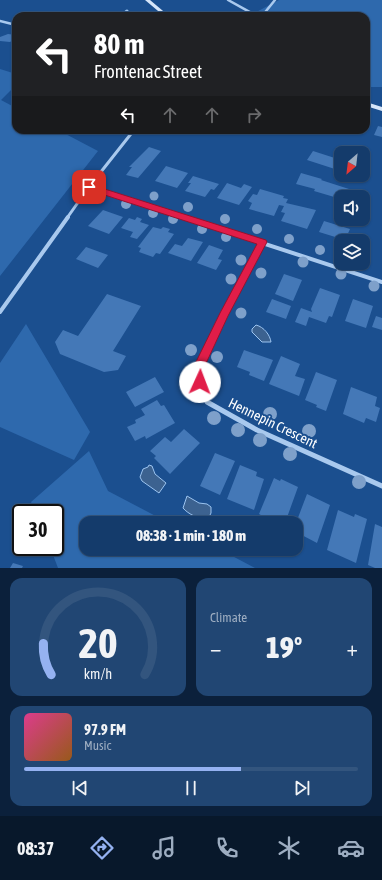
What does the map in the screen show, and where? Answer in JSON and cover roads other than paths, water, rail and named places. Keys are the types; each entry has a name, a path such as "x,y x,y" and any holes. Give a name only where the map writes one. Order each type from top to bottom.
{"main road":[{"path":"147,0 162,12"},
{"path":"370,105 382,109"}],"street":[{"path":"228,0 250,12"},
{"path":"265,12 275,0"},
{"path":"0,21 12,24"},
{"path":"0,312 89,187 131,134"},
{"path":"89,187 382,282"},
{"name":"Hennepin Crescent","path":"262,242 197,372 207,402 257,430 382,486"}]}
